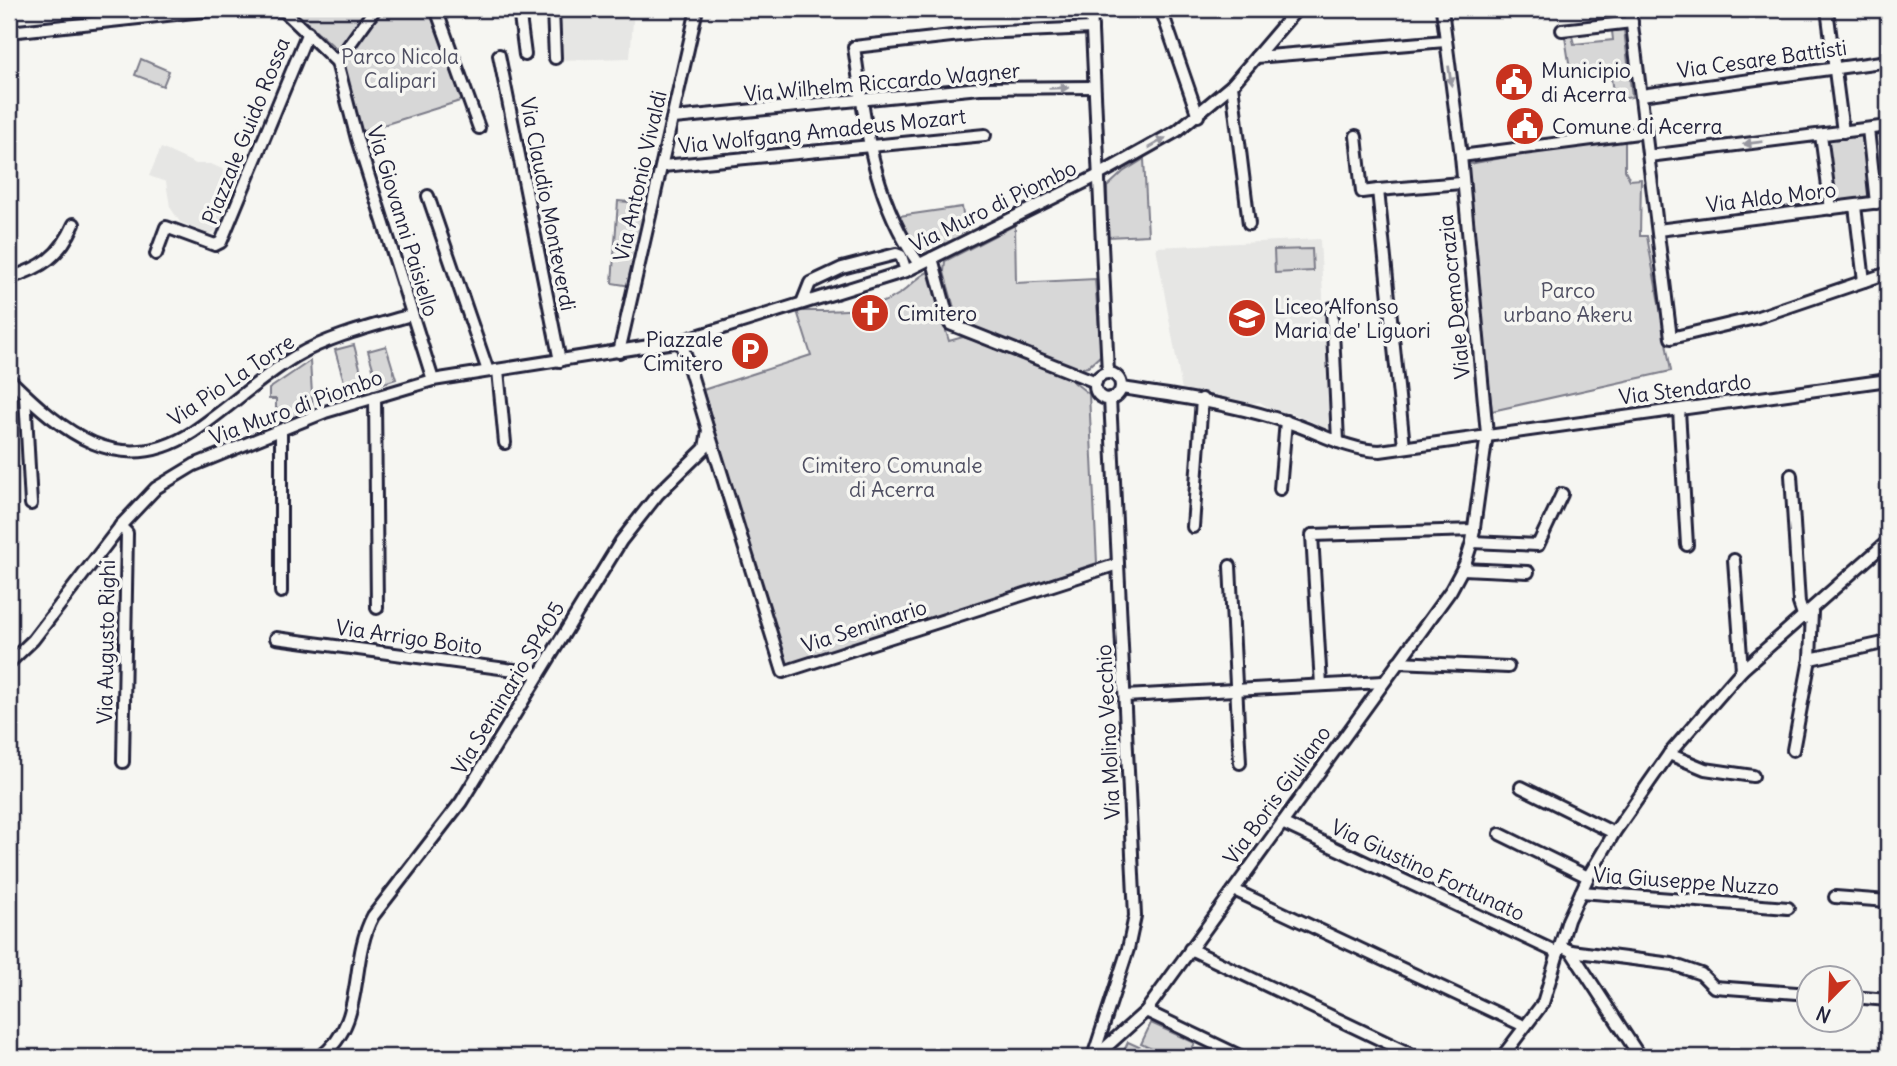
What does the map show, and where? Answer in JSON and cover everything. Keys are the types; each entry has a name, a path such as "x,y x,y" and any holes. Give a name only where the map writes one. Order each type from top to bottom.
{"street":[{"path":"9,32 222,9"},
{"path":"267,9 284,10"},
{"path":"337,62 375,9"},
{"path":"436,9 479,128"},
{"path":"519,9 525,55"},
{"path":"553,9 555,58"},
{"name":"Via Antonio Vivaldi","path":"619,352 697,9"},
{"path":"1091,9 1108,373"},
{"path":"1161,9 1198,116"},
{"name":"Via Muro di Piombo","path":"9,663 33,640 120,526 156,488 194,465 325,412 433,380 681,341 906,271 1097,176 1198,116 1232,85 1297,9"},
{"name":"Viale Democrazia","path":"1442,9 1461,156 1461,183 1487,434"},
{"path":"1630,9 1671,338 1755,318 1888,273"},
{"path":"1827,9 1843,132"},
{"name":"Via Giovanni Paisiello","path":"284,10 337,62 411,315 433,380"},
{"path":"1562,30 1632,22"},
{"path":"919,264 899,235 881,195 854,47 978,33 1092,28"},
{"name":"Piazzale Guido Rossa","path":"156,254 166,228 215,245 221,242 307,32"},
{"path":"1256,57 1445,41"},
{"name":"Via Claudio Monteverdi","path":"499,55 560,361"},
{"name":"Via Cesare Battisti","path":"1642,95 1888,61"},
{"path":"1232,85 1249,224"},
{"name":"Via Wilhelm Riccardo Wagner","path":"674,118 980,88 1094,87"},
{"path":"1649,156 1888,126"},
{"path":"1868,129 1875,203"},
{"path":"1461,156 1646,132"},
{"name":"Via Wolfgang Amadeus Mozart","path":"663,166 985,135"},
{"path":"1821,135 1831,209"},
{"path":"1356,136 1362,191 1461,183"},
{"path":"1378,190 1404,446"},
{"path":"428,195 493,370 505,443"},
{"name":"Via Aldo Moro","path":"1658,230 1888,201"},
{"path":"1855,206 1864,281"},
{"path":"9,278 35,268 59,251 74,224"},
{"name":"Via Muro di Piombo","path":"802,303 810,282 858,263 896,254 901,256 906,271"},
{"path":"932,258 950,324 1096,382"},
{"path":"1332,307 1338,442"},
{"name":"Via Pio La Torre","path":"9,379 76,437 94,445 127,453 160,449 192,433 298,355 411,315"},
{"path":"681,341 708,430"},
{"path":"1096,382 1108,373"},
{"path":"1096,382 1098,394 1110,398 1117,395 1121,388 1117,376 1108,373"},
{"name":"Via Stendardo","path":"1121,388 1202,399 1286,421 1363,450 1380,451 1888,380"},
{"path":"25,395 31,504"},
{"path":"375,397 377,608"},
{"name":"Via Molino Vecchio","path":"1094,1057 1128,949 1135,916 1110,398"},
{"path":"1193,527 1202,399"},
{"path":"1679,410 1687,545"},
{"path":"1280,489 1286,421"},
{"name":"Via Seminario","path":"708,430 783,672 1118,564"},
{"name":"Via Seminario SP405","path":"320,1057 345,1031 353,1008 359,955 369,923 461,802 537,673 621,541 658,494 705,448 708,430"},
{"path":"281,431 281,592"},
{"name":"Via Boris Giuliano","path":"1094,1057 1146,1011 1463,569 1472,542 1487,434"},
{"path":"1791,475 1799,603 1808,615 1810,659 1793,750"},
{"path":"1472,542 1538,545 1562,494"},
{"name":"Via Augusto Righi","path":"120,526 127,533 123,762"},
{"path":"1321,685 1312,535 1474,530"},
{"name":"Via Giuseppe Nuzzo","path":"1502,1057 1543,1003 1559,949 1588,877 1614,833 1669,754 1742,670 1808,615 1888,541"},
{"path":"1734,560 1742,670"},
{"path":"1230,566 1240,763"},
{"path":"1463,569 1528,572"},
{"name":"Via Arrigo Boito","path":"276,638 537,673"},
{"path":"1810,659 1888,642"},
{"path":"1398,662 1507,667"},
{"path":"1125,696 1383,682"},
{"path":"1669,754 1705,769 1753,776"},
{"name":"Via Giuseppe Nuzzo","path":"1521,788 1614,833"},
{"name":"Via Giustino Fortunato","path":"1282,823 1559,949 1672,964 1700,974 1714,987 1796,993"},
{"name":"Via Giuseppe Nuzzo","path":"1500,834 1588,877"},
{"path":"1234,890 1520,1024"},
{"name":"Via Giuseppe Nuzzo","path":"1581,892 1788,908"},
{"path":"1835,897 1888,901"},
{"path":"1190,949 1417,1057"},
{"path":"1571,951 1640,1057"},
{"path":"1866,998 1888,1000"},
{"path":"1146,1011 1242,1057"}],"shaded area":[{"path":"558,9 634,9 630,58 560,60"},
{"path":"161,148 196,164 211,164 238,176 216,231 209,234 180,222 170,207 166,182 149,176"},
{"name":"Liceo Alfonso Maria de' Liguori","path":"1320,239 1330,428 1324,431 1313,422 1288,412 1282,415 1260,402 1248,404 1182,390 1156,247"}],"green space":[{"name":"Parco Nicola Calipari","path":"292,9 369,9 339,51"},
{"name":"Parco Nicola Calipari","path":"383,9 430,9 463,100 361,132 342,63"},
{"path":"1624,30 1632,97 1614,100 1610,70 1571,75 1565,37 1572,36 1574,44 1613,40 1612,31"},
{"path":"141,59 169,71 163,86 135,75"},
{"name":"Parco urbano Akeru","path":"1625,135 1625,170 1630,180 1641,179 1640,236 1647,236 1671,371 1492,411 1464,165"},
{"path":"1863,135 1872,201 1834,206 1825,140"},
{"path":"1144,159 1148,235 1108,237 1107,187 1123,172"},
{"path":"618,201 650,204 631,286 612,283"},
{"path":"962,207 966,235 926,254 914,249 892,217"},
{"path":"1015,225 1016,283 1095,279 1101,355 1088,367 1076,369 958,322 944,272 945,261"},
{"path":"1312,249 1313,271 1275,273 1274,250"},
{"name":"Cimitero Comunale di Acerra","path":"928,272 949,341 963,337 996,347 1066,376 1089,394 1097,563 786,667 703,390 811,355 797,311 850,310 877,304 890,300"},
{"path":"354,345 365,387 347,392 335,350"},
{"path":"386,346 396,379 378,385 368,351"},
{"path":"310,361 313,411 292,419 276,408 276,399 269,399 269,389"},
{"path":"1151,1023 1195,1043 1188,1057 1169,1057 1141,1044"},
{"path":"1128,1042 1161,1057 1121,1057"}],"place":[{"name":"Municipio di Acerra","path":"1514,82"},
{"name":"Comune di Acerra","path":"1525,126"},
{"name":"Cimitero","path":"870,313"},
{"name":"Liceo Alfonso Maria de' Liguori","path":"1247,318"},
{"name":"Piazzale Cimitero","path":"750,351"}]}
